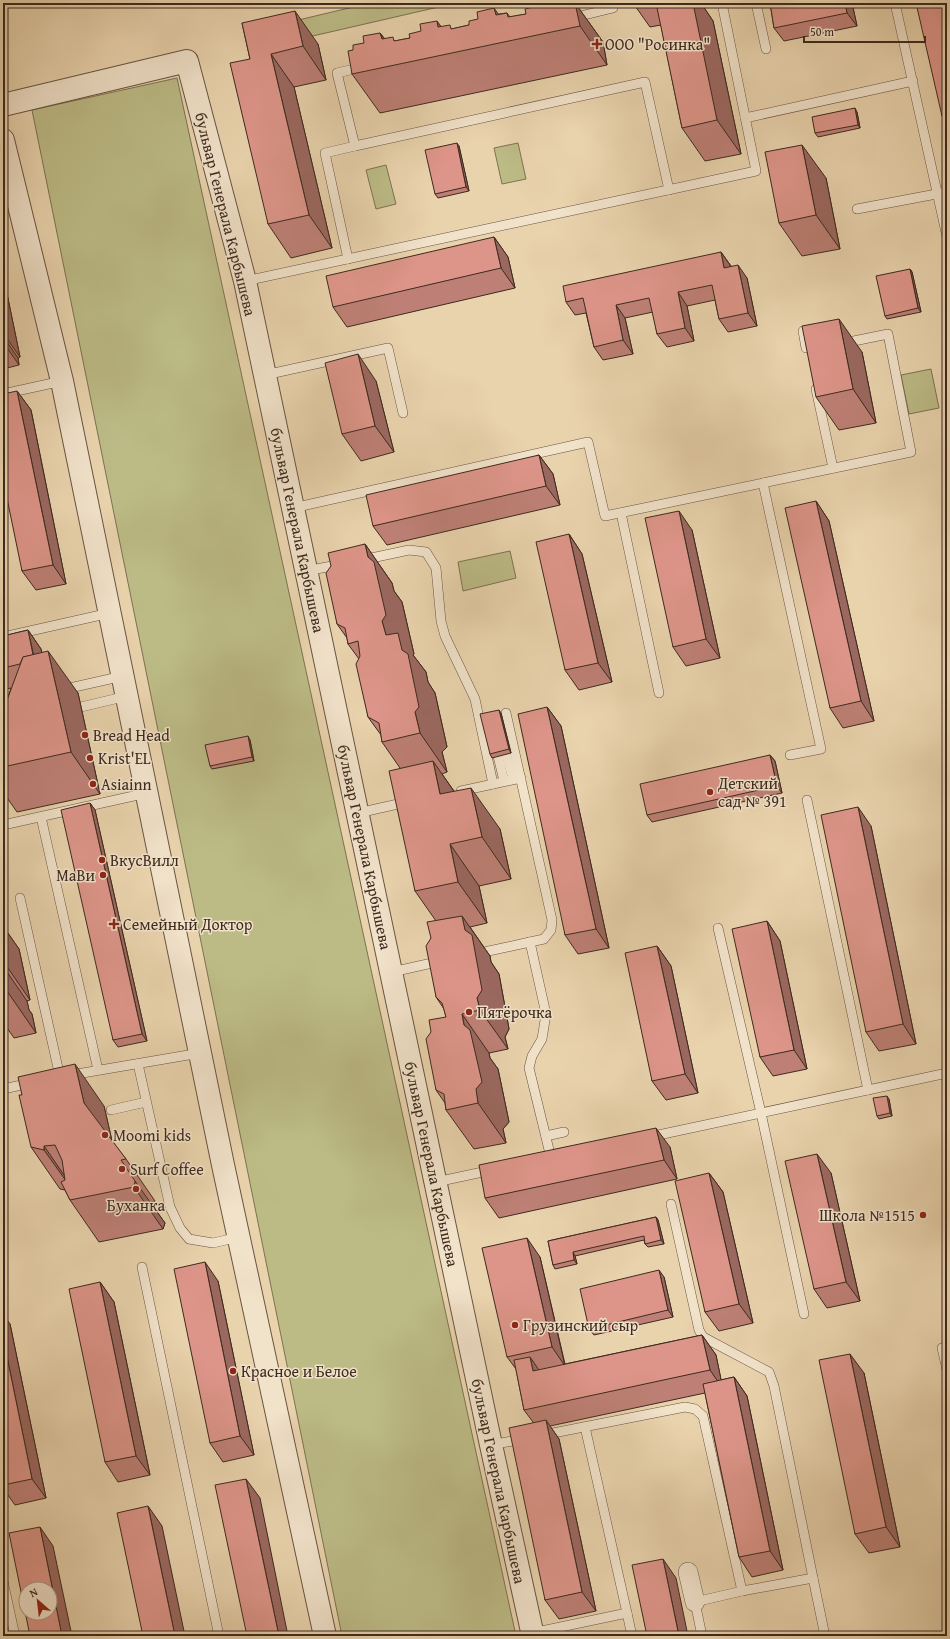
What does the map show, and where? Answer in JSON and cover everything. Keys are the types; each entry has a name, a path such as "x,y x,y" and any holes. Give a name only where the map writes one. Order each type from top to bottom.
{"street":[{"name":"бульвар Генерала Карбышева","path":"3,104 187,61 245,281 532,1635"},
{"path":"3,140 62,381 200,1053 325,1636"},
{"path":"688,1572 695,1602"}],"lane":[{"path":"245,281 756,171 722,3"},
{"path":"756,3 766,49"},
{"path":"895,3 947,237"},
{"path":"559,21 613,8"},
{"path":"354,146 337,73 376,64"},
{"path":"745,118 913,81"},
{"path":"348,259 325,153 645,82 669,190"},
{"path":"857,210 947,192"},
{"path":"803,332 810,353"},
{"path":"293,508 588,442 606,516 911,452 888,334 836,345"},
{"path":"265,375 388,348 404,413"},
{"path":"3,394 62,381"},
{"path":"814,382 833,468"},
{"path":"763,483 821,749 790,755"},
{"path":"621,513 659,693"},
{"path":"306,572 409,550 426,552 436,568 441,621 444,636 475,699 493,784"},
{"path":"3,637 110,613"},
{"path":"50,692 125,686"},
{"path":"81,707 125,686"},
{"path":"506,713 513,779"},
{"path":"462,957 544,939 551,930 552,920 513,779 502,755"},
{"path":"449,793 513,779"},
{"path":"3,825 147,793"},
{"path":"358,813 419,800"},
{"path":"807,800 868,1090"},
{"path":"41,816 98,1070"},
{"path":"20,898 57,1078 200,1053"},
{"path":"718,928 761,1113 804,1314"},
{"path":"530,942 546,1014 542,1039 532,1056 529,1068 546,1136 548,1158 561,1155"},
{"path":"392,972 447,960"},
{"path":"138,1064 170,1207 180,1228 189,1239 213,1243 239,1237"},
{"path":"640,1138 947,1073"},
{"path":"3,1089 40,1082"},
{"path":"111,1110 146,1102"},
{"path":"546,1136 564,1132"},
{"path":"436,1182 503,1168"},
{"path":"671,1204 699,1330 703,1337 769,1372 775,1394 825,1636"},
{"path":"142,1267 219,1636"},
{"path":"942,1348 947,1370"},
{"path":"491,1445 685,1407 695,1409 702,1416 742,1592"},
{"path":"585,1427 632,1636"},
{"path":"702,1636 695,1602 813,1578"},
{"path":"3,1582 15,1636"},
{"path":"532,1635 627,1613"}],"shaded area":[{"path":"370,3 456,3 278,44 252,31"},
{"path":"177,78 516,1636 342,1636 32,110"},
{"path":"518,143 526,179 502,184 494,148"},
{"path":"386,165 396,204 376,209 366,170"},
{"path":"931,369 939,408 909,414 901,375"},
{"path":"510,551 516,578 463,591 458,562"}],"building":[{"path":"536,3 566,3 566,5 575,3 580,26 352,74 348,51 353,50 353,45 364,43 363,36 380,33 382,39 393,37 394,41 410,38 409,34 421,31 420,24 437,21 438,27 450,25 451,29 469,25 469,21 478,19 477,12 494,8 496,15 507,13 508,17 526,14 525,9 537,6"},
{"path":"656,3 693,3 717,120 682,128"},
{"path":"770,3 845,3 847,13 774,28"},
{"path":"916,3 947,3 947,115 942,116"},
{"path":"295,11 303,46 271,54 309,215 268,224 230,63 250,59 242,23"},
{"path":"855,108 858,125 815,133 812,117"},
{"path":"457,143 466,187 435,194 425,150"},
{"path":"802,145 816,215 779,223 765,152"},
{"path":"494,237 501,268 333,307 326,276"},
{"path":"721,252 724,268 738,265 748,313 719,319 712,285 678,292 685,328 657,334 649,298 616,305 623,340 594,347 583,298 566,302 563,286"},
{"path":"910,269 918,308 885,316 876,276"},
{"path":"839,319 853,389 816,397 802,326"},
{"path":"358,354 375,426 342,434 325,363"},
{"path":"17,391 53,565 22,571 3,479 3,394"},
{"path":"539,455 546,486 373,526 366,495"},
{"path":"816,501 861,701 830,708 785,508"},
{"path":"679,511 706,639 673,647 645,518"},
{"path":"569,534 598,663 565,670 536,542"},
{"path":"365,544 368,557 374,562 386,615 382,621 386,635 398,633 402,650 408,654 419,707 415,712 420,733 382,742 379,723 368,717 356,664 360,656 358,641 348,644 345,628 337,624 326,573 331,566 328,553"},
{"path":"28,630 33,655 23,657 20,664 3,668 3,636"},
{"path":"48,651 71,752 3,767 3,711 23,657"},
{"path":"547,707 596,929 565,935 518,714"},
{"path":"499,710 509,749 490,754 480,714"},
{"path":"248,736 252,757 210,766 205,745"},
{"path":"770,755 777,786 647,815 640,784"},
{"path":"433,761 440,794 471,788 482,837 450,844 458,882 415,891 389,771"},
{"path":"90,803 142,1034 113,1040 61,810"},
{"path":"858,807 903,1024 866,1032 821,815"},
{"path":"462,916 465,930 472,935 482,990 477,998 480,1010 462,1014 464,1025 470,1030 482,1082 476,1089 478,1103 446,1110 444,1094 436,1090 426,1039 431,1032 429,1020 446,1017 442,1003 436,997 426,946 431,938 427,922"},
{"path":"767,921 794,1050 760,1057 732,929"},
{"path":"657,946 685,1074 652,1081 625,953"},
{"path":"3,973 7,991 3,992"},
{"path":"75,1064 84,1103 126,1159 121,1160 135,1181 134,1187 70,1200 61,1182 65,1180 62,1160 55,1145 44,1146 44,1150 31,1147 19,1095 22,1095 18,1077"},
{"path":"887,1096 890,1113 877,1116 873,1098"},
{"path":"656,1128 664,1160 485,1198 479,1165"},
{"path":"817,1154 846,1282 814,1289 785,1161"},
{"path":"709,1173 739,1304 705,1312 675,1181"},
{"path":"656,1217 661,1240 645,1244 644,1236 573,1252 574,1260 553,1265 548,1241"},
{"path":"527,1238 552,1347 507,1357 482,1248"},
{"path":"205,1262 240,1436 210,1443 174,1269"},
{"path":"659,1270 668,1310 589,1329 580,1289"},
{"path":"100,1282 136,1456 105,1462 69,1289"},
{"path":"702,1335 710,1370 524,1410 514,1360 530,1357 533,1371"},
{"path":"3,1337 32,1479 3,1485"},
{"path":"850,1354 886,1527 855,1534 819,1360"},
{"path":"734,1377 770,1551 739,1557 703,1384"},
{"path":"546,1420 582,1592 545,1600 509,1428"},
{"path":"246,1479 279,1636 247,1636 215,1485"},
{"path":"148,1506 175,1636 143,1636 117,1513"},
{"path":"40,1527 51,1581 19,1581 9,1533"},
{"path":"663,1559 679,1636 647,1636 632,1565"},
{"path":"58,1616 62,1636 30,1636 27,1621 58,1621"}],"place":[{"name":"ООО \"Росинка\"","path":"597,44"},
{"name":"Bread Head","path":"85,735"},
{"name":"Krist'EL","path":"90,758"},
{"name":"Asiainn","path":"93,784"},
{"name":"Детский сад № 391","path":"710,792"},
{"name":"ВкусВилл","path":"102,860"},
{"name":"МаВи","path":"103,875"},
{"name":"Семейный Доктор","path":"114,924"},
{"name":"Пятёрочка","path":"469,1012"},
{"name":"Moomi kids","path":"105,1135"},
{"name":"Surf Coffee","path":"122,1169"},
{"name":"Буханка","path":"136,1189"},
{"name":"Школа №1515","path":"923,1215"},
{"name":"Грузинский сыр","path":"515,1325"},
{"name":"Красное и Белое","path":"233,1371"}]}
